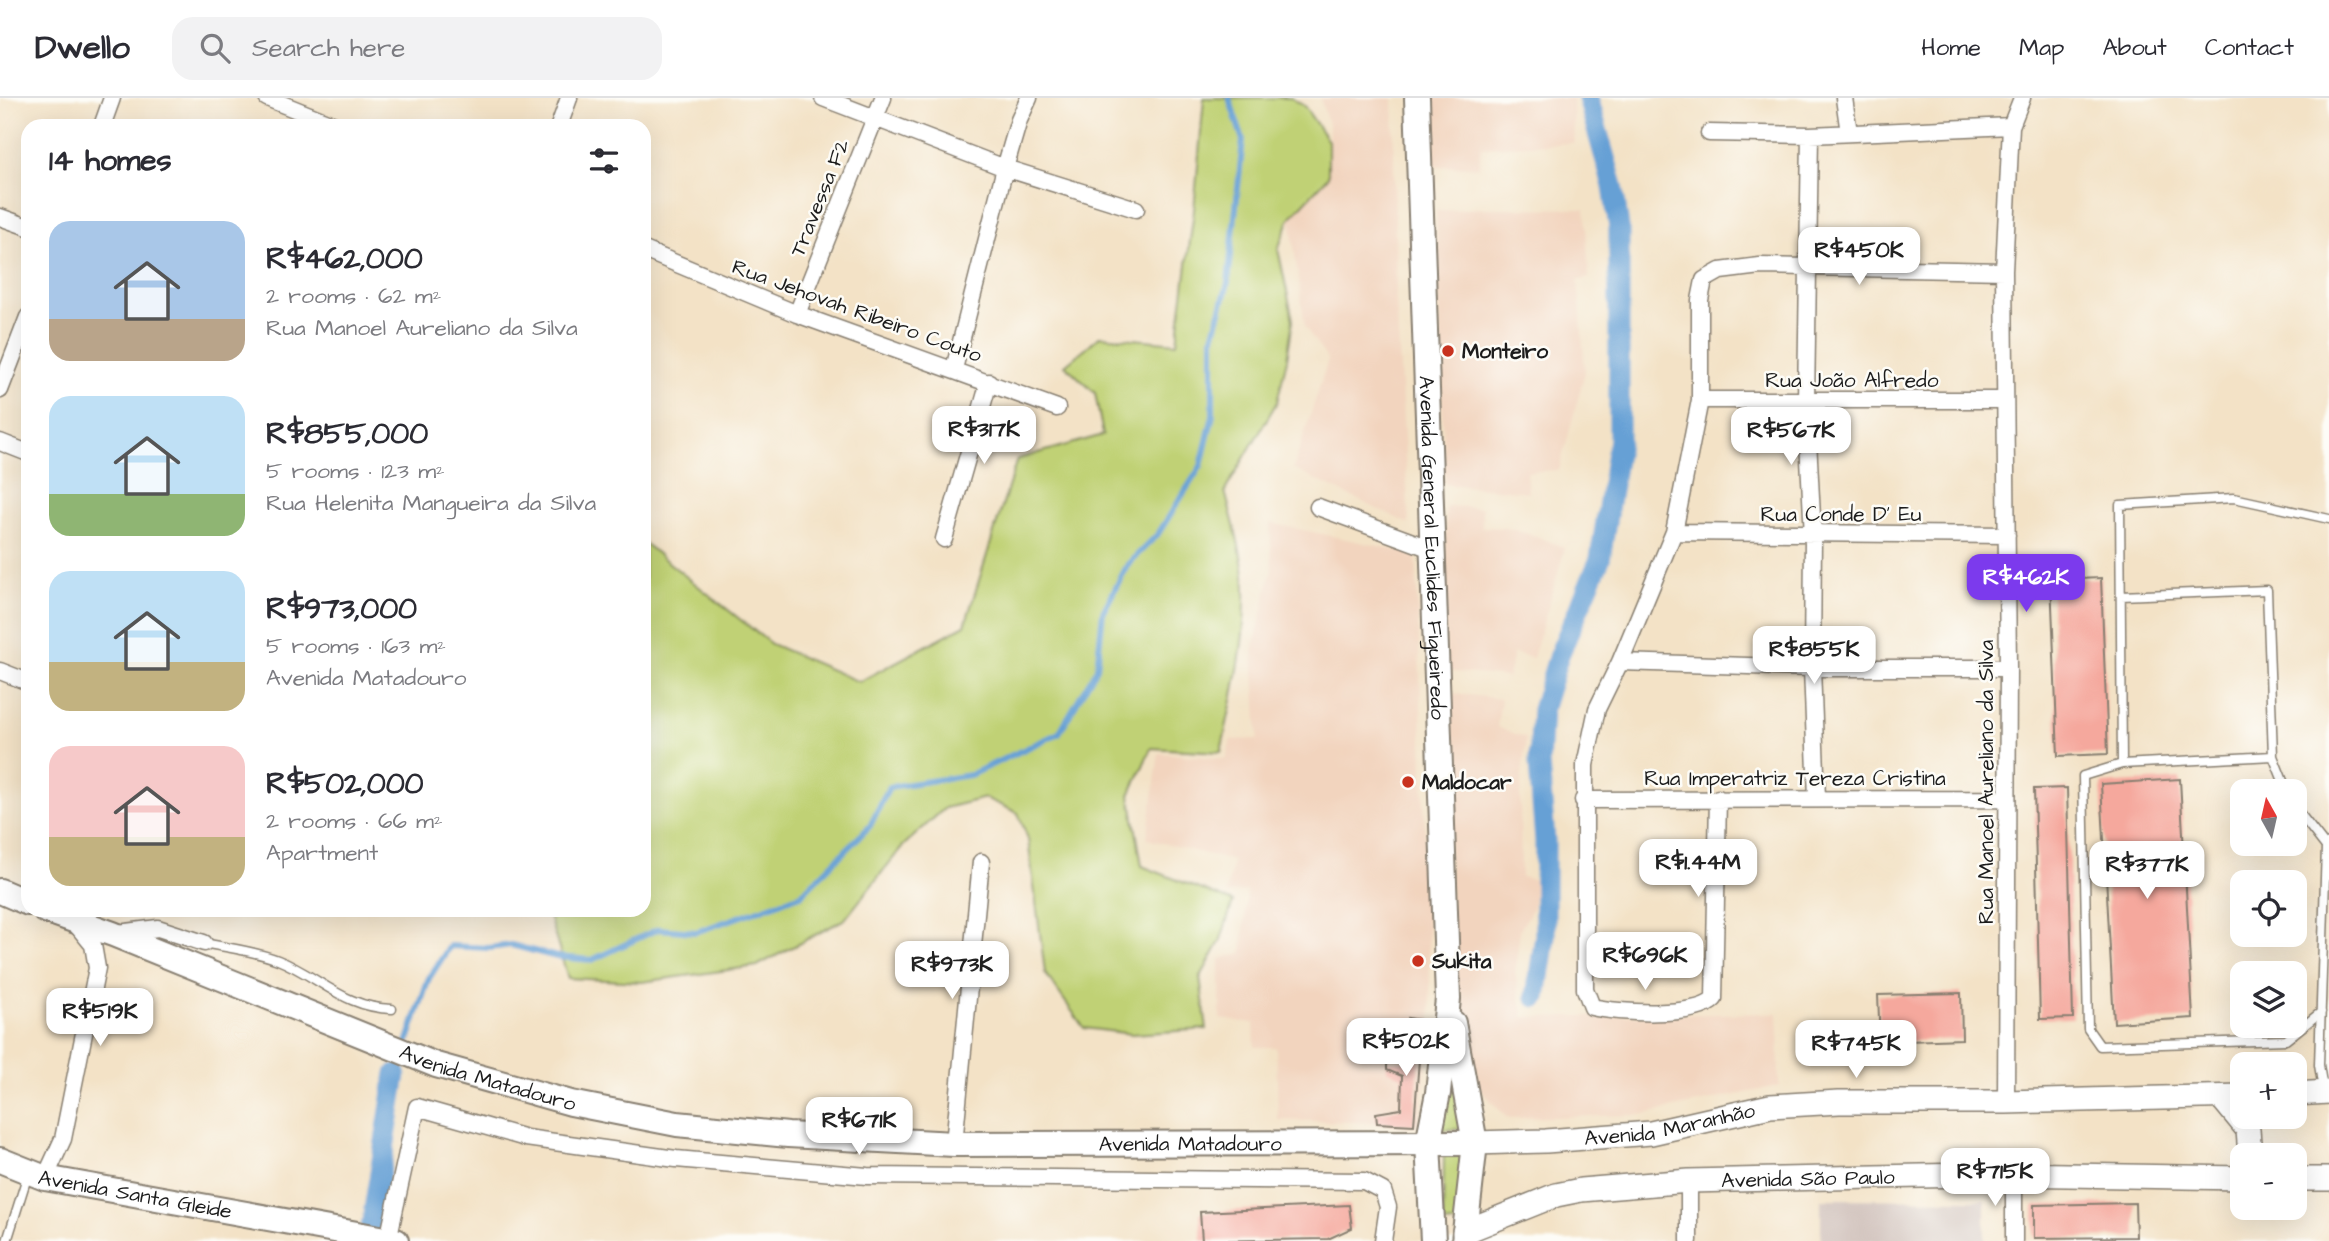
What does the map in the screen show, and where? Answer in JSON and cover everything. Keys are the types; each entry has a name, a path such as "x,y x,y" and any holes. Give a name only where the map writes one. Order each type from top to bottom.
{"main road":[{"name":"Avenida General Euclides Figueiredo","path":"1417,98 1448,999 1438,1093 1428,1143 1430,1240"},
{"path":"0,891 21,900"},
{"name":"Avenida Matadouro","path":"61,917 113,934 436,1065 571,1103 677,1124 800,1136 954,1144 1475,1143"},
{"name":"Avenida General Euclides Figueiredo","path":"1448,999 1475,1143 1464,1237"},
{"path":"2307,1093 2326,1092"},
{"name":"Avenida Maranhão","path":"1475,1143 1546,1142 1651,1133 1770,1106 1900,1101 2006,1102 2230,1096"},
{"name":"Avenida Santa Gleide","path":"0,1160 37,1175 336,1228 389,1240"},
{"name":"Avenida São Paulo","path":"1464,1237 1556,1195 1581,1190 1689,1181 2014,1174 2230,1174"},
{"path":"2307,1179 2329,1179"},
{"path":"1430,1240 1464,1237"}],"street":[{"path":"104,119 112,98"},
{"path":"267,98 320,119"},
{"path":"562,119 569,98"},
{"path":"823,98 1005,168 1136,209"},
{"name":"Travessa F2","path":"797,314 883,98"},
{"path":"954,369 1005,168 1019,120 1029,98"},
{"path":"1844,98 1849,134"},
{"name":"Rua Manoel Aureliano da Silva","path":"2006,1102 2008,668 2004,271 2011,126 2022,98"},
{"path":"1709,133 1810,135 2011,126"},
{"path":"1810,135 1806,402 1813,536 1812,667 1817,799"},
{"path":"0,217 21,224"},
{"name":"Rua Jehovah Ribeiro Couto","path":"651,253 797,314 1057,408"},
{"path":"1718,798 1715,995 1709,1004 1690,1011 1601,1009 1589,1003 1585,989 1585,765 1597,709 1620,662 1674,532 1700,400 1700,300 1703,280 1712,274 1737,267 2004,271"},
{"path":"0,390 21,335"},
{"path":"944,539 989,382"},
{"name":"Rua João Alfredo","path":"1700,400 2005,400"},
{"path":"0,442 21,450"},
{"path":"1318,507 1434,550"},
{"name":"Rua Conde D' Eu","path":"1674,532 1813,536 2007,535"},
{"path":"1620,662 2008,668"},
{"path":"0,671 21,679"},
{"name":"Rua Imperatriz Tereza Cristina","path":"1583,800 2007,799"},
{"path":"954,1144 981,862"},
{"path":"37,1175 63,1139 97,968 93,945 75,923"},
{"path":"113,934 158,928 204,943"},
{"path":"389,1240 417,1107 526,1138 676,1158 867,1176 1364,1181 1383,1191 1388,1207 1384,1241"},
{"path":"2014,1174 2014,1241"},
{"path":"1689,1181 1689,1241"}],"lane":[{"path":"2122,764 2120,505 2234,498 2329,519"},
{"path":"2121,596 2267,590 2273,756 2282,779"},
{"path":"2273,756 2122,764 2083,776 2088,1029 2099,1046 2286,1040 2321,1012"},
{"path":"2307,821 2328,845 2319,1065 2326,1092"},
{"path":"204,943 279,960 331,992 375,1009 392,1009"},
{"path":"7,1241 37,1175"}],"shaded area":[{"path":"1320,98 1393,98 1396,299 1409,524 1293,469 1328,360 1305,327 1290,218 1328,177 1329,127"},
{"path":"1428,98 1573,98 1574,143 1481,147 1479,167 1431,166"},
{"path":"1482,208 1585,209 1589,278 1578,280 1585,372 1559,470 1526,472 1528,492 1445,484 1436,211"},
{"path":"1446,506 1482,508 1482,527 1506,528 1565,548 1533,658 1513,653 1508,677 1446,671"},
{"path":"1270,523 1416,554 1431,1023 1420,1124 1278,1120 1276,1047 1255,1047 1254,1023 1220,1019 1220,959 1242,953 1247,891 1226,894 1233,861 1147,839 1159,753 1226,759 1231,740 1258,739 1253,651 1272,570"},
{"path":"1445,692 1501,699 1497,727 1526,738 1520,795 1521,877 1537,880 1532,909 1520,930 1515,973 1523,1017 1778,1013 1779,1086 1640,1115 1507,1118 1476,1084 1453,999"},
{"path":"1821,1199 1985,1200 1985,1241 1821,1241"}],"green space":[{"path":"1204,98 1291,98 1304,106 1328,141 1328,177 1290,218 1278,249 1293,320 1287,359 1277,402 1225,491 1242,561 1245,603 1240,660 1221,752 1151,748 1130,795 1142,866 1233,902 1220,942 1200,978 1207,1029 1132,1034 1084,1028 1045,973 1028,839 1018,813 985,798 945,808 903,846 845,919 757,966 642,982 568,978 549,917 651,917 651,549 771,644 859,682 965,625 1017,459 1103,435 1095,393 1065,365 1100,336 1177,343 1194,210"},
{"path":"1452,1032 1466,1129 1434,1130"},
{"path":"1465,1149 1457,1223 1443,1224 1444,1150"}],"building":[{"path":"2101,578 2108,754 2058,756 2051,580"},
{"path":"2180,779 2193,1018 2114,1023 2101,784"},
{"path":"2067,788 2073,1018 2040,1019 2034,789"},
{"path":"1961,993 1962,1039 1880,1042 1878,995"},
{"path":"1408,1018 1422,1020 1414,1125 1377,1123 1376,1113 1401,1109 1402,1076 1387,1070 1387,1061 1403,1062"},
{"path":"2135,1203 2136,1237 2034,1238 2034,1205"},
{"path":"1349,1205 1352,1228 1328,1239 1202,1241 1200,1212"}],"waterway":[{"path":"406,1046 429,978 450,946 489,948 511,945 557,957 592,960 658,929 696,932 801,895 870,826 889,787 970,775 1059,733 1097,668 1103,612 1128,564 1158,534 1201,466 1213,415 1213,337 1228,283 1243,140 1229,98"},
{"path":"1536,997 1545,936 1545,841 1539,763 1542,710 1559,655 1600,559 1619,440 1619,228 1613,186 1588,98"},
{"path":"396,1074 402,1056"},
{"path":"369,1241 396,1074"}],"place":[{"name":"Monteiro","path":"1448,351"},
{"name":"Maldocar","path":"1408,782"},
{"name":"Sukita","path":"1418,961"}]}
